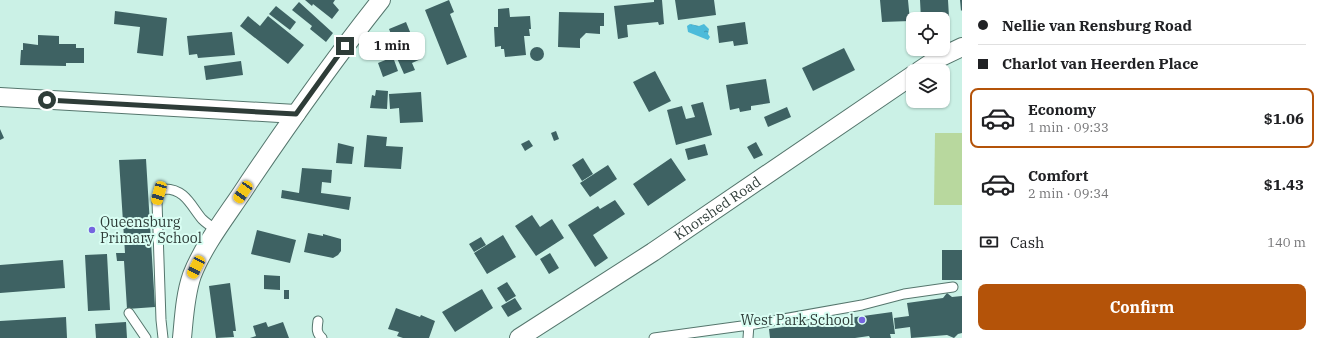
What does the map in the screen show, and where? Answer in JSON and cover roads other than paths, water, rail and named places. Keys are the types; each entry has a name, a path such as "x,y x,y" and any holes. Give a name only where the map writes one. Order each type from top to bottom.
{"street":[{"path":"182,338 187,294 192,276 217,230 296,114 380,0"},
{"path":"930,64 962,47"},
{"name":"Khorshed Road","path":"519,338 660,248 906,80"},
{"path":"0,97 296,114"}],"lane":[{"path":"163,338 161,320 157,201 159,193 165,189 178,191 186,197 204,220 217,230"},
{"path":"654,338 671,337 749,325 862,305 904,294 953,287"},
{"path":"129,314 146,338"},
{"path":"318,321 316,328 318,335 322,338"},
{"path":"748,338 749,325"}],"water":[{"path":"690,24 699,26 704,24 709,29 708,34 710,37 708,40 688,32 687,26"}],"place":[{"name":"Queensburg Primary School","path":"92,230"},
{"name":"West Park School","path":"862,320"}]}
